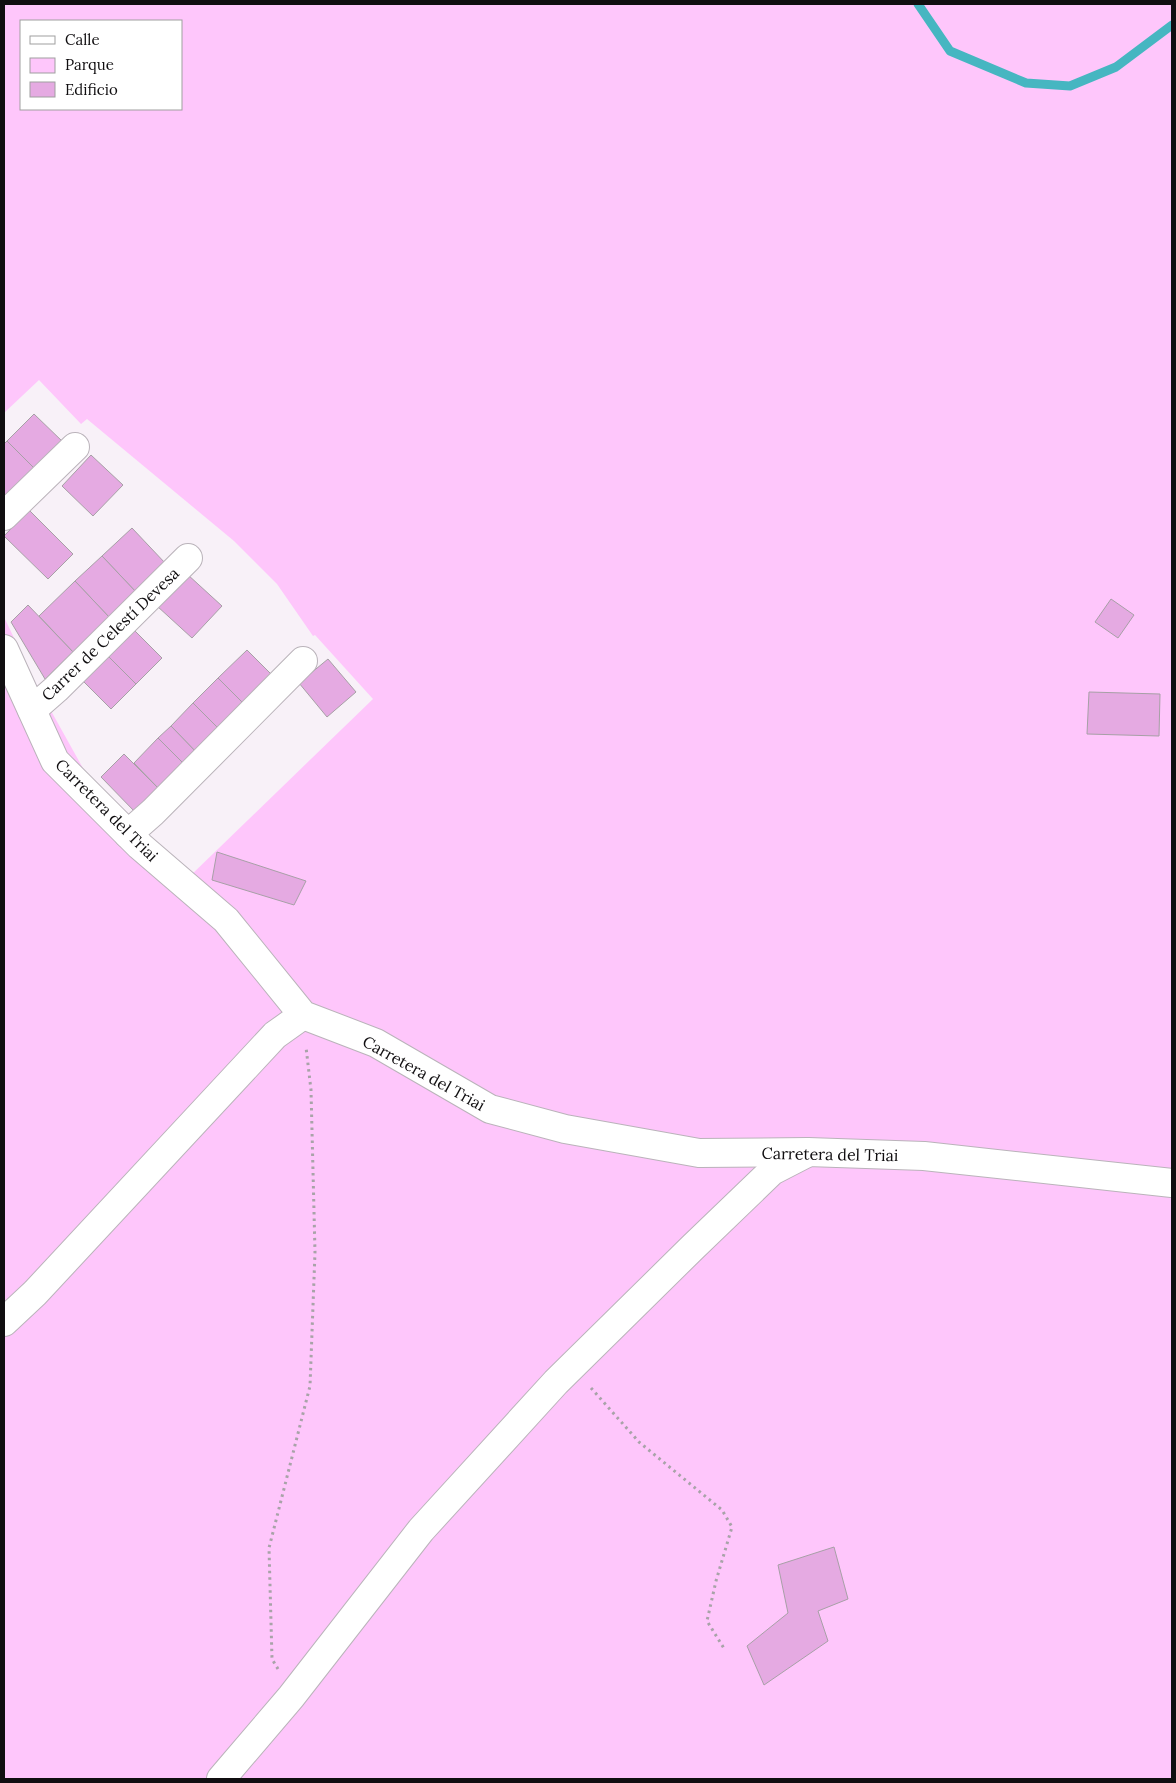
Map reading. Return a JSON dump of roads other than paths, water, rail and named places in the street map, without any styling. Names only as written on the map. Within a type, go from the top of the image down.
[{"type":"street","points":[[4,516],[75,447]]},
{"type":"street","name":"Carrer de Celestí Devesa","points":[[32,710],[56,689],[188,558]]},
{"type":"street","name":"Carretera del Triai","points":[[4,649],[55,761],[128,834],[226,920],[303,1016],[376,1044],[490,1109],[565,1128],[699,1153],[808,1152],[924,1156],[1172,1183]]},
{"type":"street","points":[[128,834],[153,812],[303,661]]},
{"type":"street","points":[[4,1322],[36,1293],[275,1035],[303,1016]]},
{"type":"street","points":[[221,1779],[292,1697],[421,1530],[556,1382],[772,1171],[808,1152]]},
{"type":"waterway","points":[[918,4],[950,51],[1026,83],[1070,86],[1116,67],[1172,25]]}]
